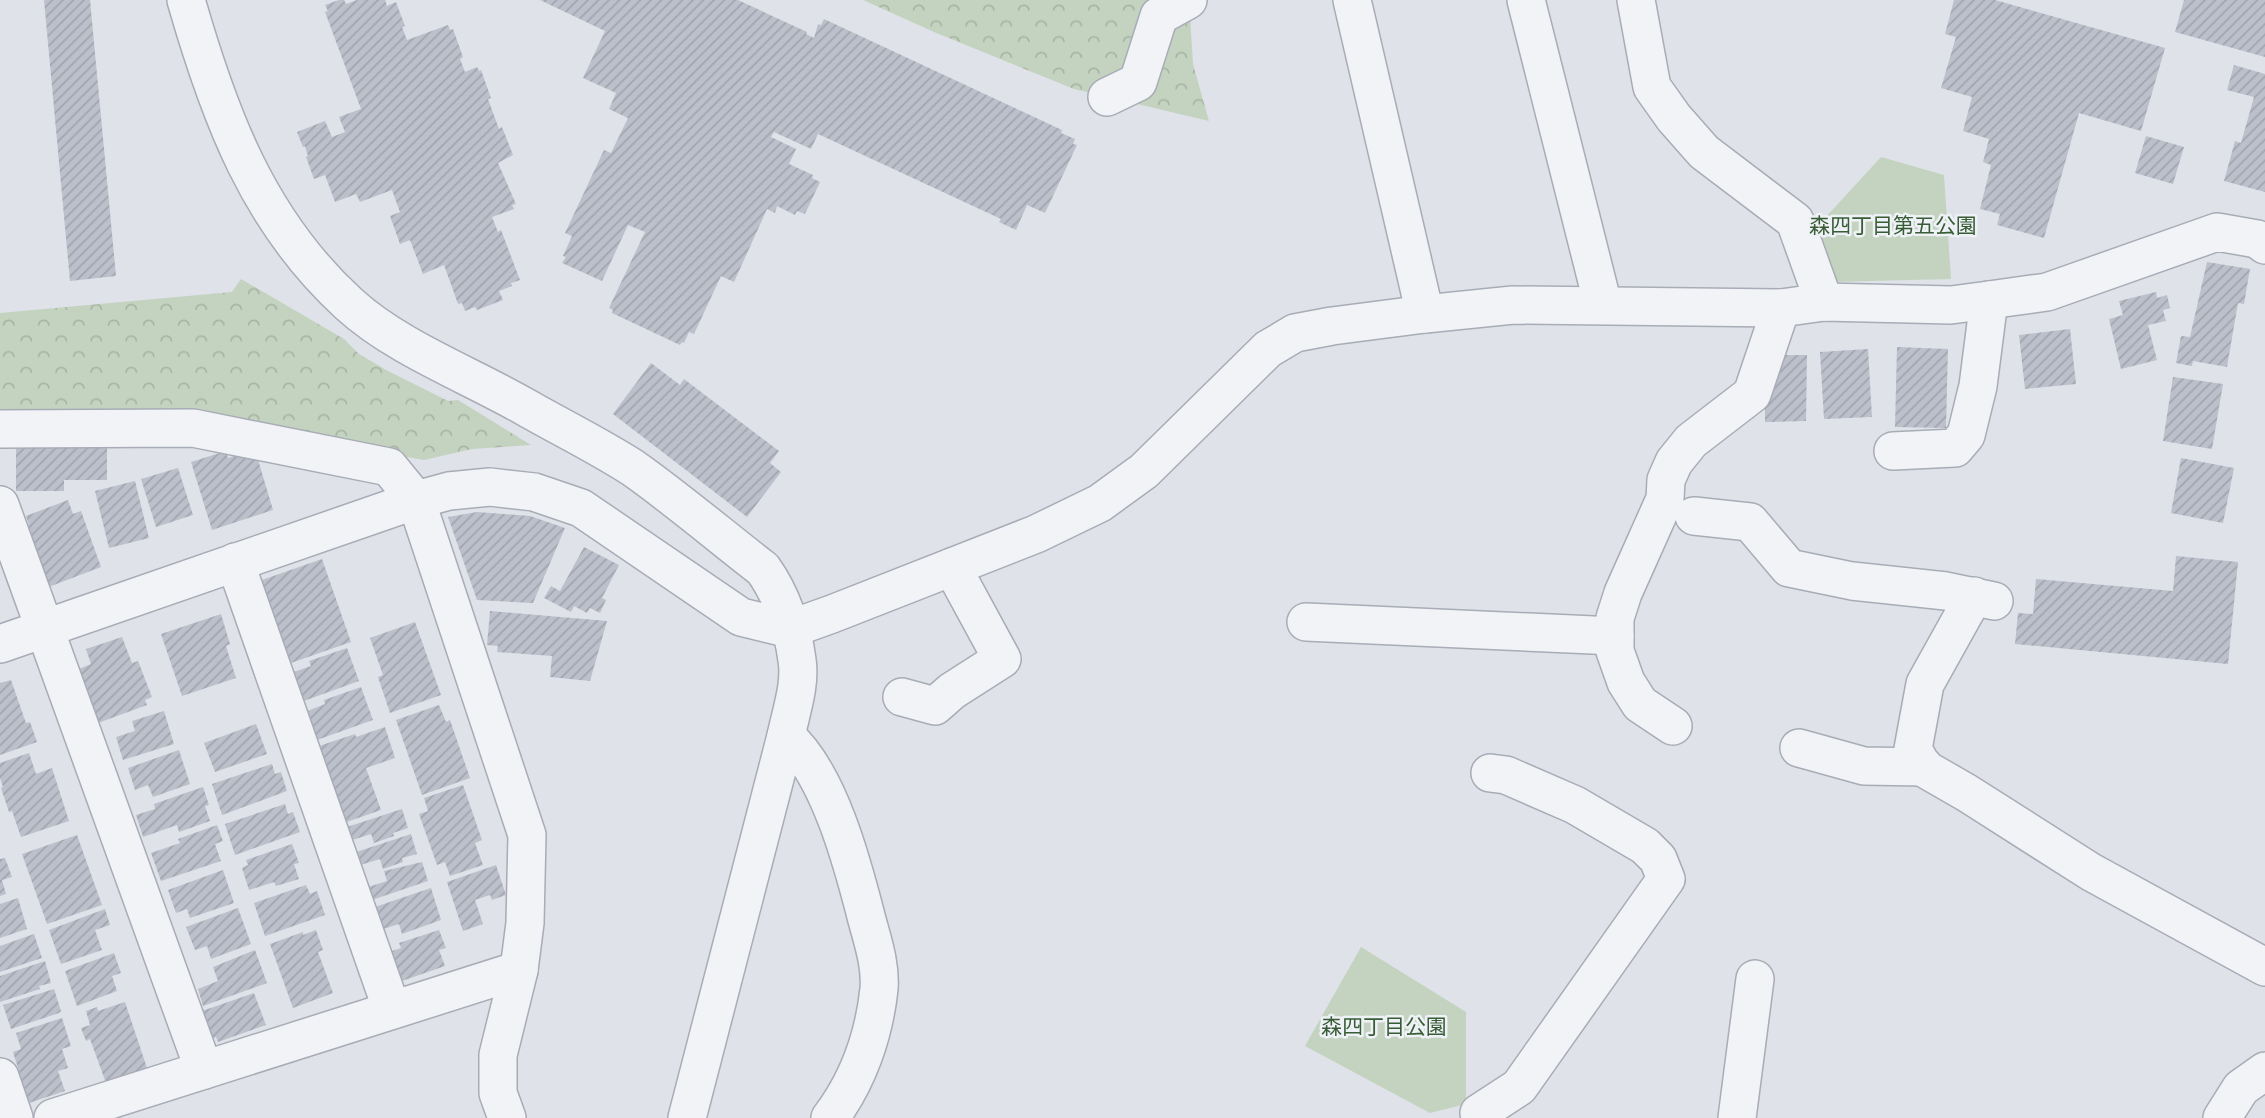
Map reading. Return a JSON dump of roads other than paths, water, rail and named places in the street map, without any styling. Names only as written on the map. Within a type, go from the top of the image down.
[{"type":"street","points":[[186,0],[216,97],[236,147],[273,211],[315,270],[350,305],[384,331],[483,383],[632,468],[763,569],[776,587],[798,661],[797,681],[786,736],[687,1118]]},
{"type":"street","points":[[1107,97],[1138,82],[1159,16],[1188,0]]},
{"type":"street","points":[[1352,0],[1425,314]]},
{"type":"street","points":[[1526,0],[1603,305]]},
{"type":"street","points":[[1636,0],[1652,87],[1674,118],[1704,152],[1795,221],[1824,302]]},
{"type":"street","points":[[0,644],[416,500],[449,491],[490,487],[534,492],[569,504],[591,515],[741,617],[790,629],[1066,521],[1100,503],[1144,471],[1268,349],[1295,333],[1425,314],[1513,305],[1781,308],[1824,302],[1951,305],[2047,292],[2217,232],[2258,239],[2265,245]]},
{"type":"street","points":[[1893,451],[1955,448],[1966,435],[1978,387],[1989,300]]},
{"type":"street","points":[[1673,726],[1640,704],[1626,682],[1615,651],[1615,618],[1623,593],[1665,499],[1666,480],[1674,462],[1691,441],[1752,394],[1781,308]]},
{"type":"street","points":[[0,429],[193,428],[389,467],[416,500],[527,835],[525,923],[519,970],[498,1055],[498,1093],[508,1118]]},
{"type":"street","points":[[0,505],[204,1070]]},
{"type":"street","points":[[1694,516],[1750,522],[1789,568],[1852,581],[1946,591],[1984,599],[1925,684],[1913,749],[1924,767],[2091,872],[2265,967]]},
{"type":"street","points":[[236,562],[392,1010]]},
{"type":"street","points":[[902,697],[935,706],[952,691],[1002,659],[952,567]]},
{"type":"street","points":[[1306,622],[1615,636]]},
{"type":"street","points":[[786,736],[796,744],[810,764],[830,806],[850,860],[876,956],[879,986],[860,1069],[845,1098],[830,1118]]},
{"type":"street","points":[[1799,748],[1864,766],[1924,767]]},
{"type":"street","points":[[1472,1116],[1519,1087],[1666,879],[1658,859],[1645,846],[1575,804],[1506,775],[1490,773]]},
{"type":"street","points":[[53,1118],[519,970]]},
{"type":"street","points":[[1737,1118],[1755,979]]},
{"type":"street","points":[[2222,1118],[2241,1088],[2265,1070]]},
{"type":"street","points":[[0,1077],[14,1118]]},
{"type":"park label","name":"森四丁目第五公園","points":[[1893,225]]},
{"type":"park label","name":"森四丁目公園","points":[[1384,1026]]}]
